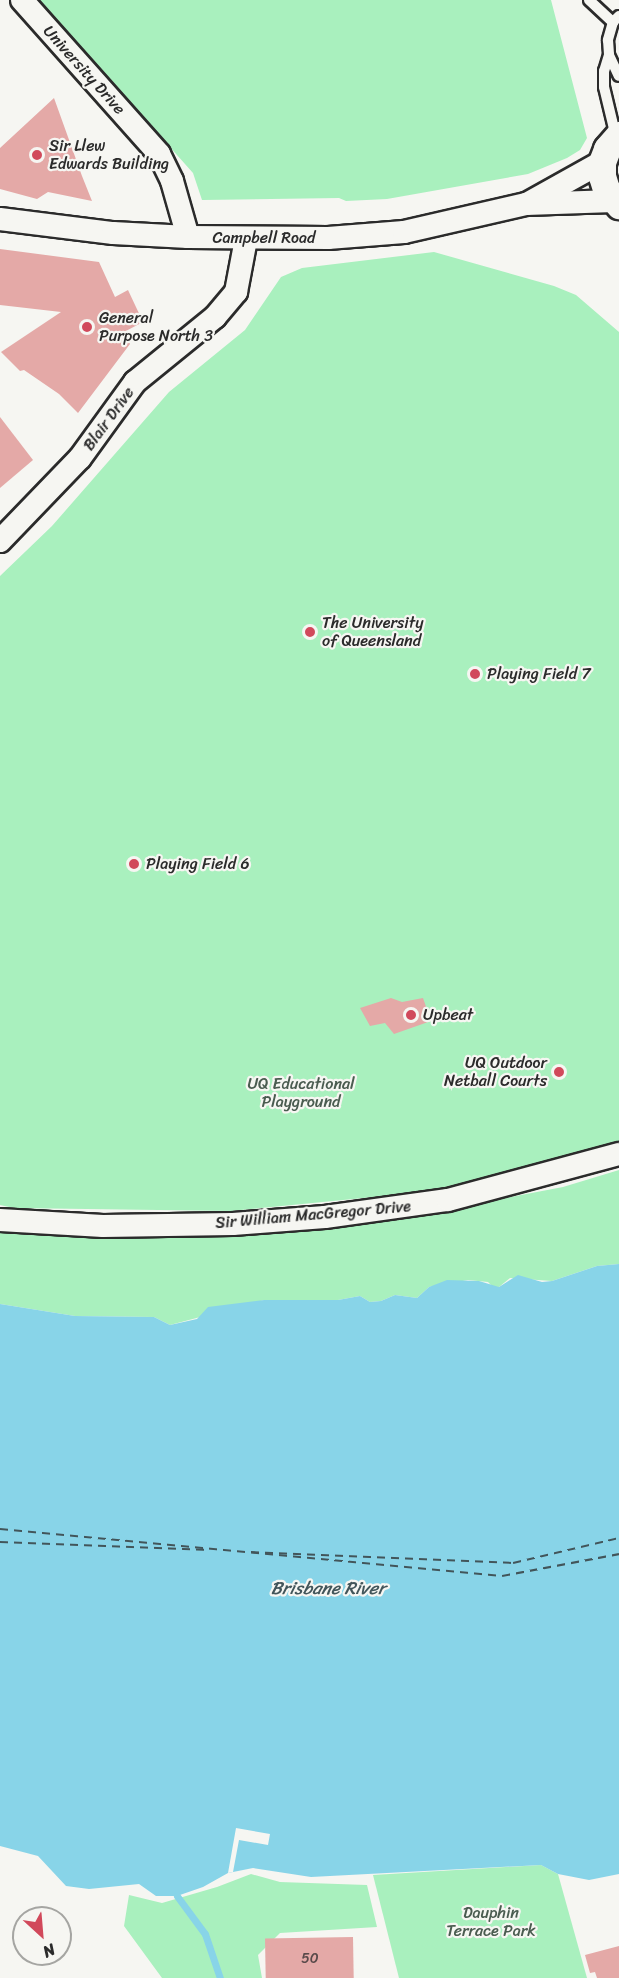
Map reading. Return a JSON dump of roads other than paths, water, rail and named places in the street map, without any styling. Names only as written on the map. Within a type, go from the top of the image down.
[{"type":"street","name":"University Drive","points":[[22,0],[159,154],[172,181],[188,237]]},
{"type":"street","points":[[616,203],[606,189],[602,176],[602,162],[607,149],[617,136]]},
{"type":"street","name":"Campbell Road","points":[[526,204],[602,162]]},
{"type":"street","name":"Campbell Road","points":[[0,219],[113,233],[246,239],[328,238],[404,232],[526,204],[616,203]]},
{"type":"street","name":"Blair Drive","points":[[0,541],[81,458],[135,382],[215,317],[236,292],[246,239]]},
{"type":"street","name":"Sir William MacGregor Drive","points":[[0,1220],[115,1226],[233,1224],[325,1217],[448,1200],[619,1154]]},
{"type":"lane","points":[[590,0],[616,19],[608,40],[609,55],[604,71],[604,87],[617,136]]},
{"type":"lane","points":[[609,55],[619,76]]},
{"type":"water","name":"Brisbane River","points":[[619,1264],[619,1874],[589,1880],[558,1874],[541,1865],[311,1877],[253,1868],[228,1873],[203,1887],[177,1896],[156,1896],[139,1884],[89,1889],[66,1886],[38,1856],[0,1846],[0,1304],[75,1316],[154,1317],[170,1325],[197,1319],[208,1307],[264,1300],[338,1300],[360,1296],[370,1302],[381,1301],[395,1295],[417,1298],[429,1287],[447,1280],[479,1281],[499,1287],[518,1275],[542,1282],[552,1281],[597,1266]]},
{"type":"waterway","points":[[177,1896],[205,1934],[220,1978]]},
{"type":"place","name":"Sir Llew Edwards Building","points":[[37,155]]},
{"type":"place","name":"General Purpose North 3","points":[[87,327]]},
{"type":"place","name":"The University of Queensland","points":[[310,632]]},
{"type":"place","name":"Playing Field 7","points":[[475,674]]},
{"type":"place","name":"Playing Field 6","points":[[134,864]]},
{"type":"place","name":"Upbeat","points":[[411,1015]]},
{"type":"place","name":"UQ Outdoor Netball Courts","points":[[559,1072]]},
{"type":"park label","name":"UQ Educational Playground","points":[[301,1093]]},
{"type":"park label","name":"Dauphin Terrace Park","points":[[491,1922]]}]
